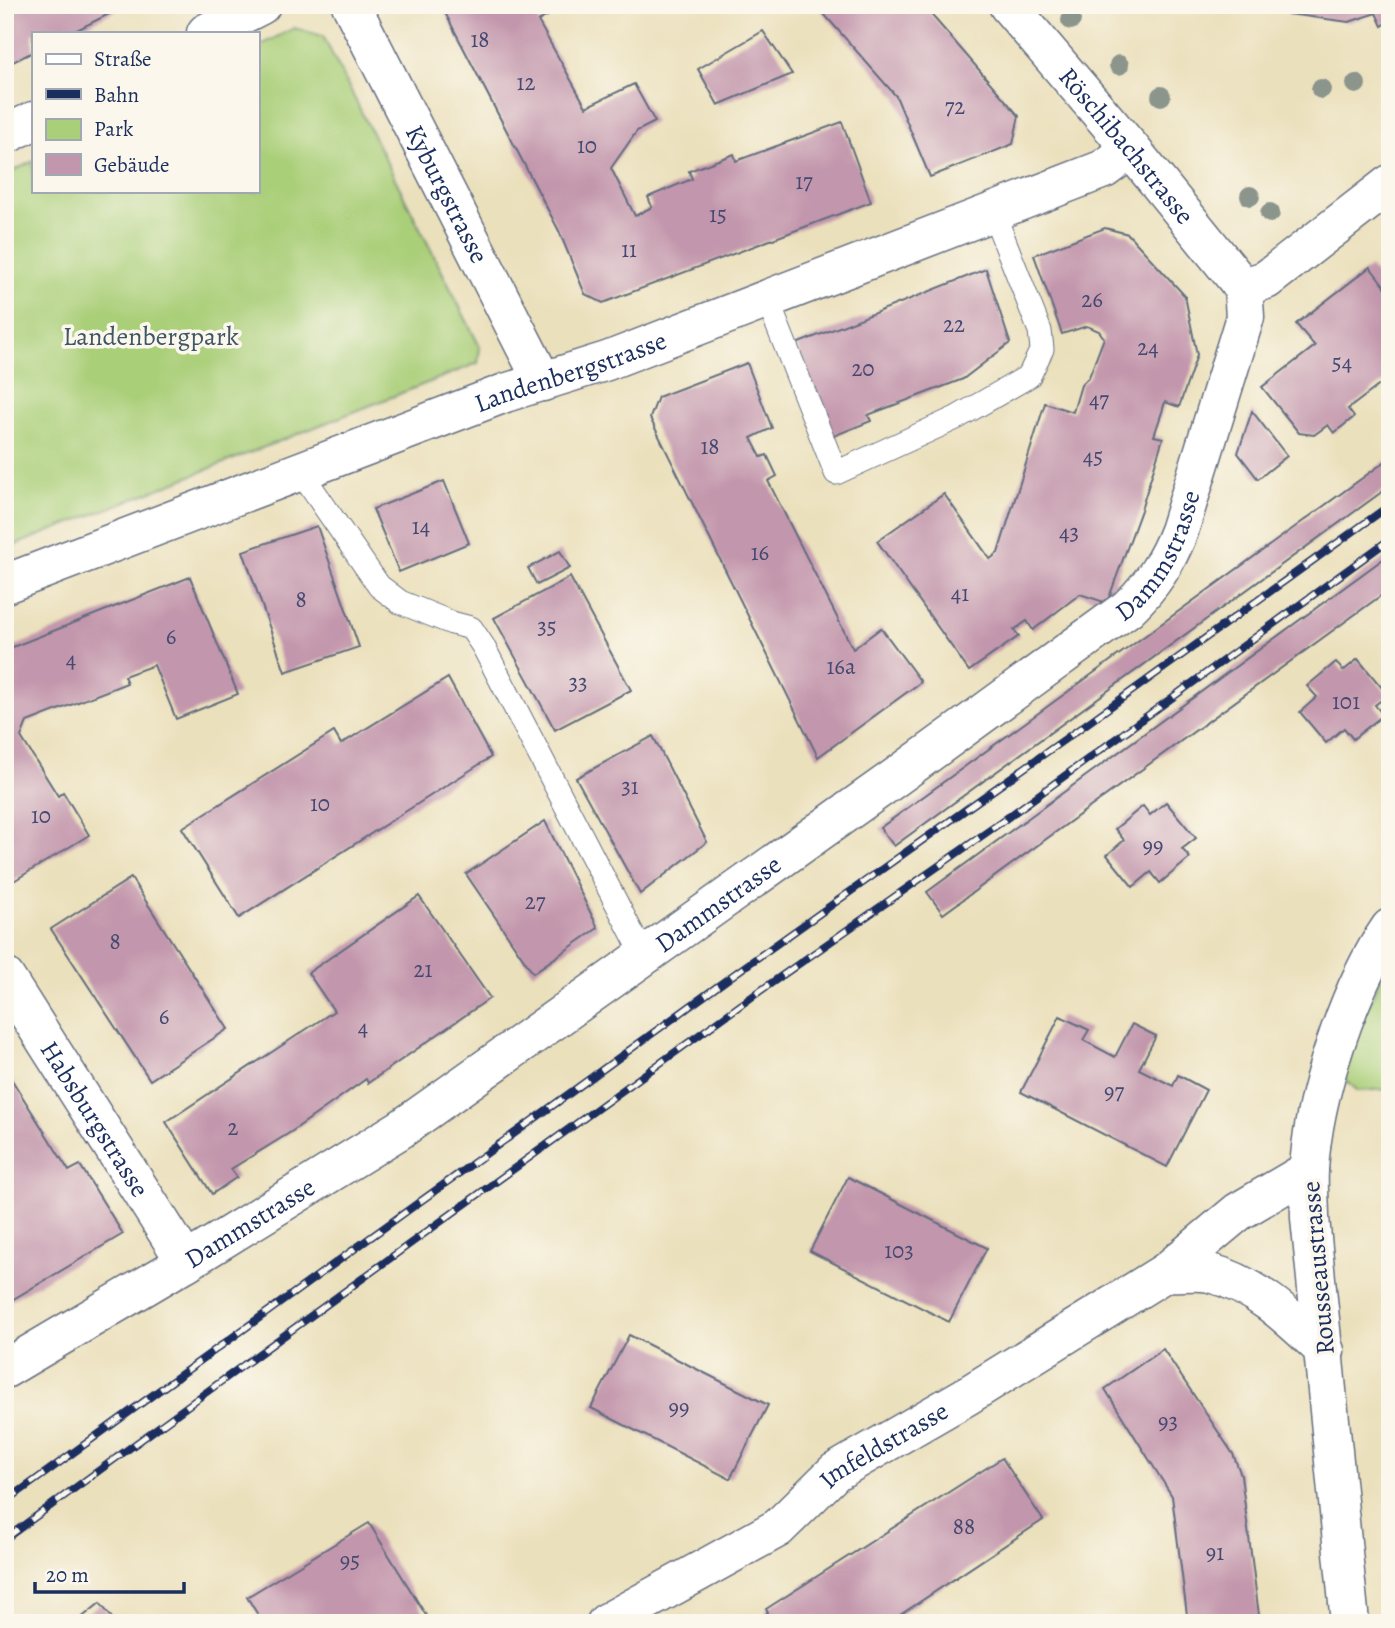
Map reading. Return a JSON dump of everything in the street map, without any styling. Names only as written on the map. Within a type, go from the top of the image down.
[{"type":"street","points":[[208,32],[261,5]]},
{"type":"street","name":"Kyburgstrasse","points":[[351,5],[543,383]]},
{"type":"street","name":"Röschibachstrasse","points":[[1008,5],[1131,149],[1243,287]]},
{"type":"street","points":[[5,135],[32,122]]},
{"type":"street","name":"Landenbergstrasse","points":[[5,584],[505,393],[607,361],[993,212],[1104,169],[1131,149]]},
{"type":"street","points":[[1243,287],[1266,280],[1390,184]]},
{"type":"street","name":"Dammstrasse","points":[[5,1369],[186,1262],[401,1129],[1128,608],[1147,589],[1171,551],[1182,522],[1245,317],[1243,287]]},
{"type":"street","name":"Rousseaustrasse","points":[[1350,1623],[1310,1219],[1309,1170],[1318,1104],[1344,1017],[1390,928]]},
{"type":"street","name":"Habsburgstrasse","points":[[5,977],[186,1262]]},
{"type":"street","name":"Imfeldstrasse","points":[[606,1623],[778,1528],[835,1472],[965,1397],[1166,1272],[1238,1212],[1309,1170]]},
{"type":"street","points":[[1166,1272],[1209,1273],[1246,1288],[1281,1309],[1325,1351]]},
{"type":"lane","points":[[767,299],[836,473],[956,418],[1029,376],[1042,349],[1040,331],[993,212]]},
{"type":"lane","points":[[300,471],[379,586],[400,602],[471,628],[483,646],[644,956]]},
{"type":"green space","name":"Landenbergpark","points":[[294,28],[323,36],[480,347],[478,363],[5,549],[5,175],[32,162],[32,192],[259,192],[259,46]]},
{"type":"green space","points":[[1390,956],[1390,1089],[1358,1091],[1339,1074]]},
{"type":"building","points":[[5,5],[127,5],[73,32],[32,32],[32,52],[5,66]]},
{"type":"building","points":[[441,5],[567,5],[538,21],[586,107],[634,84],[655,122],[637,131],[611,168],[635,216],[652,207],[648,197],[692,179],[689,171],[734,154],[736,161],[842,122],[871,202],[603,303],[585,294],[559,231]]},
{"type":"building","points":[[816,5],[923,5],[1019,116],[1013,144],[930,177],[896,96]]},
{"type":"building","points":[[1249,5],[1270,5],[1269,12],[1249,9]]},
{"type":"building","points":[[1289,5],[1390,5],[1390,21],[1382,26],[1376,13],[1349,22],[1288,14]]},
{"type":"building","points":[[763,31],[792,74],[718,105],[698,69]]},
{"type":"building","points":[[1105,228],[1128,234],[1185,296],[1197,355],[1179,407],[1165,402],[1154,436],[1163,438],[1141,510],[1107,603],[1080,594],[1033,630],[1027,621],[1014,630],[1019,636],[969,671],[877,541],[944,494],[990,559],[998,553],[1045,403],[1073,412],[1081,385],[1089,377],[1104,338],[1099,331],[1087,326],[1062,334],[1034,255]]},
{"type":"building","points":[[1370,267],[1390,293],[1390,377],[1348,409],[1354,417],[1334,433],[1328,425],[1314,435],[1299,433],[1262,387],[1315,346],[1296,324]]},
{"type":"building","points":[[986,269],[1010,343],[963,379],[868,415],[871,421],[831,437],[796,344]]},
{"type":"building","points":[[747,363],[772,428],[751,438],[761,457],[767,455],[777,476],[768,481],[853,649],[881,628],[921,682],[818,757],[650,418],[658,397]]},
{"type":"building","points":[[1252,411],[1287,456],[1258,479],[1238,453]]},
{"type":"building","points":[[1390,458],[1390,486],[894,846],[880,828]]},
{"type":"building","points":[[444,481],[469,543],[399,572],[373,509]]},
{"type":"building","points":[[317,526],[359,647],[285,672],[243,551]]},
{"type":"building","points":[[560,551],[570,568],[537,585],[528,568]]},
{"type":"building","points":[[1390,554],[1390,589],[943,914],[927,892]]},
{"type":"building","points":[[190,577],[238,694],[176,719],[154,665],[124,676],[127,683],[27,722],[21,737],[58,796],[63,792],[89,835],[12,882],[5,871],[5,650]]},
{"type":"building","points":[[570,577],[631,690],[555,730],[494,618]]},
{"type":"building","points":[[1358,659],[1388,695],[1375,705],[1383,715],[1353,739],[1344,728],[1326,743],[1300,712],[1317,697],[1307,686],[1336,662],[1343,671]]},
{"type":"building","points":[[448,678],[491,757],[239,918],[182,828],[334,732],[341,744]]},
{"type":"building","points":[[653,736],[707,842],[640,894],[576,778]]},
{"type":"building","points":[[1166,802],[1196,838],[1182,849],[1190,858],[1160,883],[1151,872],[1133,887],[1107,855],[1124,840],[1115,829],[1143,806],[1150,815]]},
{"type":"building","points":[[545,821],[598,928],[533,973],[466,874]]},
{"type":"building","points":[[131,878],[228,1029],[150,1080],[51,929]]},
{"type":"building","points":[[419,896],[490,998],[368,1083],[366,1079],[291,1132],[231,1169],[237,1177],[212,1194],[166,1122],[334,1011],[308,973]]},
{"type":"building","points":[[1060,1016],[1089,1030],[1083,1040],[1115,1057],[1132,1024],[1156,1036],[1139,1069],[1173,1086],[1178,1075],[1206,1090],[1167,1167],[1021,1092]]},
{"type":"building","points":[[5,1069],[69,1171],[80,1165],[123,1234],[5,1304]]},
{"type":"building","points":[[848,1177],[987,1248],[949,1322],[810,1251]]},
{"type":"building","points":[[629,1335],[768,1405],[730,1479],[591,1408]]},
{"type":"building","points":[[1163,1349],[1233,1454],[1241,1475],[1260,1623],[1188,1623],[1172,1496],[1105,1389]]},
{"type":"building","points":[[1002,1458],[1043,1520],[888,1623],[748,1623],[768,1613],[766,1609]]},
{"type":"building","points":[[369,1523],[427,1617],[418,1623],[263,1623],[247,1597]]},
{"type":"building","points":[[100,1603],[116,1623],[75,1623]]},
{"type":"railway","points":[[5,1502],[740,970],[1390,505]]},
{"type":"railway","points":[[5,1539],[760,991],[1000,823],[1390,539]]}]
